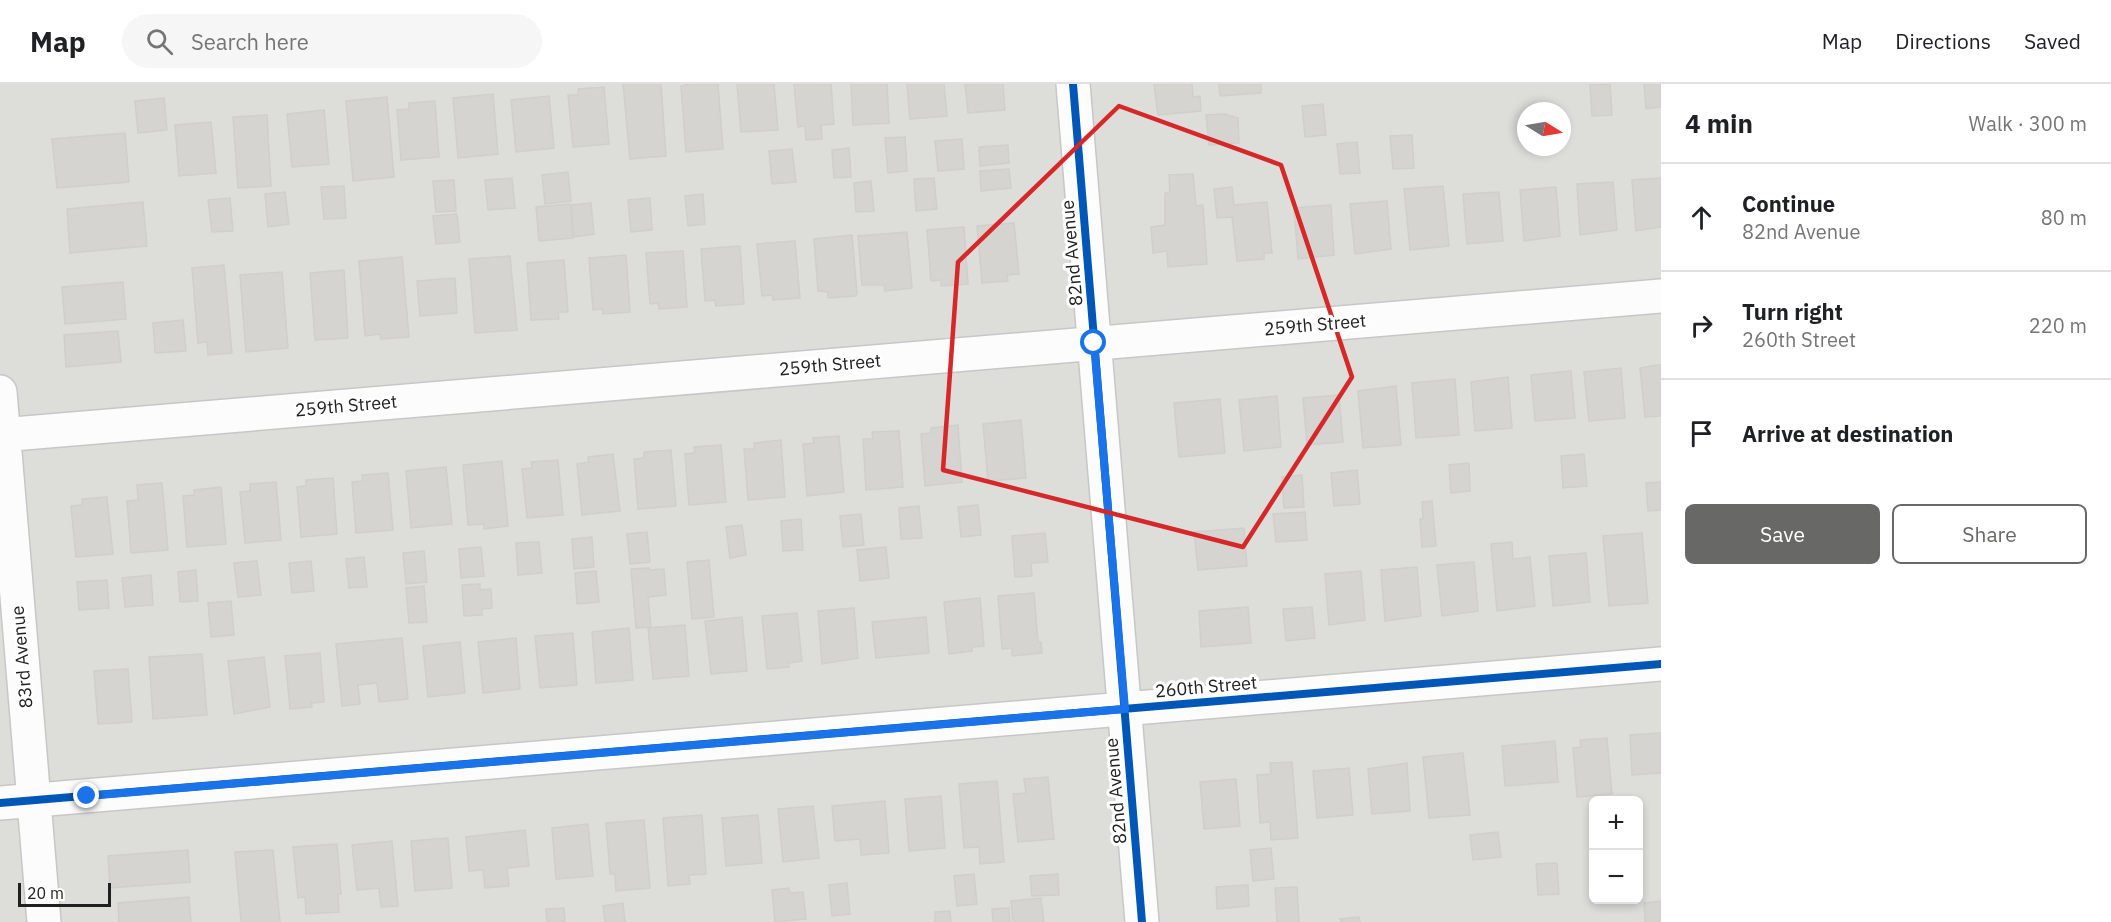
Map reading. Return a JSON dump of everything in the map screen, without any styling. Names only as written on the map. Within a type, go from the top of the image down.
[{"type":"street","name":"82nd Avenue","points":[[1073,84],[1142,922]]},
{"type":"street","name":"259th Street","points":[[2,434],[1661,296]]},
{"type":"street","name":"83rd Avenue","points":[[0,392],[44,922]]},
{"type":"street","name":"260th Street","points":[[0,803],[1661,664]]},
{"type":"highlighted area","points":[[1119,106],[1281,165],[1352,377],[1243,547],[943,470],[958,262]]},
{"type":"shaded area","points":[[0,84],[1661,84],[1661,922],[0,922]]},
{"type":"building","points":[[623,84],[661,84],[666,156],[630,159]]},
{"type":"building","points":[[718,84],[723,149],[686,152],[681,86]]},
{"type":"building","points":[[737,84],[774,84],[778,130],[741,132]]},
{"type":"building","points":[[794,84],[831,84],[834,124],[821,125],[822,139],[806,140],[805,126],[798,127]]},
{"type":"building","points":[[851,84],[887,84],[889,123],[853,125]]},
{"type":"building","points":[[907,84],[944,84],[947,116],[910,119]]},
{"type":"building","points":[[965,84],[1003,84],[1005,110],[968,113]]},
{"type":"building","points":[[1154,84],[1192,84],[1193,97],[1200,96],[1201,111],[1158,115]]},
{"type":"building","points":[[1219,84],[1261,84],[1261,93],[1220,96]]},
{"type":"building","points":[[1610,84],[1612,115],[1592,116],[1590,85]]},
{"type":"building","points":[[1644,84],[1661,84],[1661,107],[1646,109]]},
{"type":"building","points":[[604,87],[609,144],[573,147],[568,95],[578,95],[578,89]]},
{"type":"building","points":[[493,94],[498,154],[458,158],[453,98]]},
{"type":"building","points":[[549,96],[554,148],[516,152],[511,100]]},
{"type":"building","points":[[387,97],[394,177],[353,181],[346,101]]},
{"type":"building","points":[[164,98],[167,130],[138,133],[135,101]]},
{"type":"building","points":[[435,101],[439,157],[401,160],[397,110],[409,109],[409,103]]},
{"type":"building","points":[[1323,104],[1326,135],[1305,137],[1302,106]]},
{"type":"building","points":[[324,110],[329,164],[292,167],[287,114]]},
{"type":"building","points":[[1224,114],[1238,118],[1239,143],[1209,145],[1206,115]]},
{"type":"building","points":[[267,115],[271,186],[238,188],[233,117]]},
{"type":"building","points":[[211,122],[216,173],[179,176],[175,125]]},
{"type":"building","points":[[125,133],[129,182],[57,188],[52,139]]},
{"type":"building","points":[[1412,135],[1414,168],[1393,169],[1390,136]]},
{"type":"building","points":[[905,137],[907,171],[888,173],[885,138]]},
{"type":"building","points":[[962,139],[964,169],[938,171],[935,141]]},
{"type":"building","points":[[1357,142],[1360,173],[1340,174],[1337,144]]},
{"type":"building","points":[[1008,145],[1009,163],[980,166],[979,147]]},
{"type":"building","points":[[849,148],[851,177],[834,178],[832,150]]},
{"type":"building","points":[[792,149],[796,182],[772,184],[769,151]]},
{"type":"building","points":[[1009,169],[1011,188],[981,191],[980,171]]},
{"type":"building","points":[[568,172],[571,201],[545,204],[542,175]]},
{"type":"building","points":[[1193,174],[1196,206],[1203,205],[1207,264],[1168,267],[1167,251],[1153,253],[1151,227],[1165,225],[1165,193],[1170,192],[1169,175]]},
{"type":"building","points":[[512,178],[515,208],[488,210],[485,180]]},
{"type":"building","points":[[934,178],[937,209],[916,211],[914,179]]},
{"type":"building","points":[[1661,178],[1661,227],[1636,231],[1632,180]]},
{"type":"building","points":[[454,180],[456,211],[436,212],[433,181]]},
{"type":"building","points":[[871,181],[874,211],[856,212],[854,183]]},
{"type":"building","points":[[1613,182],[1617,230],[1580,235],[1577,184]]},
{"type":"building","points":[[344,186],[346,218],[324,219],[321,187]]},
{"type":"building","points":[[1443,186],[1449,246],[1410,250],[1404,189]]},
{"type":"building","points":[[1232,187],[1234,205],[1267,202],[1272,253],[1264,253],[1264,259],[1237,261],[1232,217],[1217,218],[1214,189]]},
{"type":"building","points":[[1556,187],[1560,236],[1524,241],[1520,190]]},
{"type":"building","points":[[285,192],[289,224],[268,227],[265,194]]},
{"type":"building","points":[[1499,192],[1503,241],[1467,244],[1463,194]]},
{"type":"building","points":[[703,194],[705,224],[688,226],[685,196]]},
{"type":"building","points":[[230,198],[233,231],[212,232],[208,200]]},
{"type":"building","points":[[650,198],[652,230],[631,232],[628,200]]},
{"type":"building","points":[[1387,201],[1391,249],[1355,254],[1350,204]]},
{"type":"building","points":[[143,202],[147,246],[70,253],[67,209]]},
{"type":"building","points":[[591,203],[594,234],[574,237],[571,205]]},
{"type":"building","points":[[570,204],[573,238],[539,241],[536,207]]},
{"type":"building","points":[[1331,205],[1334,255],[1298,259],[1294,208]]},
{"type":"building","points":[[457,214],[460,242],[436,244],[433,216]]},
{"type":"building","points":[[1014,223],[1019,274],[1007,275],[1008,281],[982,283],[977,226]]},
{"type":"building","points":[[964,227],[968,284],[941,286],[941,280],[931,281],[927,230]]},
{"type":"building","points":[[907,232],[912,288],[885,291],[884,285],[862,285],[858,236]]},
{"type":"building","points":[[852,235],[856,296],[828,298],[828,292],[818,291],[814,239]]},
{"type":"building","points":[[795,241],[800,298],[773,300],[772,295],[762,296],[757,244]]},
{"type":"building","points":[[740,246],[744,304],[716,306],[715,300],[705,301],[701,249]]},
{"type":"building","points":[[683,251],[687,307],[659,309],[658,303],[650,304],[646,253]]},
{"type":"building","points":[[626,255],[630,312],[603,314],[603,309],[593,310],[589,258]]},
{"type":"building","points":[[510,256],[517,330],[475,333],[469,259]]},
{"type":"building","points":[[402,257],[409,337],[381,339],[380,334],[365,336],[359,261]]},
{"type":"building","points":[[564,260],[568,312],[558,312],[559,319],[531,320],[527,263]]},
{"type":"building","points":[[224,265],[232,353],[208,355],[207,342],[198,343],[192,268]]},
{"type":"building","points":[[344,270],[348,338],[315,340],[310,273]]},
{"type":"building","points":[[282,272],[288,348],[246,352],[240,275]]},
{"type":"building","points":[[455,278],[457,313],[420,316],[417,281]]},
{"type":"building","points":[[123,282],[126,319],[65,324],[62,287]]},
{"type":"building","points":[[183,320],[186,351],[155,353],[153,323]]},
{"type":"building","points":[[118,331],[121,362],[66,367],[64,335]]},
{"type":"building","points":[[1661,365],[1661,416],[1645,417],[1640,368]]},
{"type":"building","points":[[1621,368],[1625,418],[1589,421],[1584,372]]},
{"type":"building","points":[[1571,371],[1575,418],[1535,421],[1531,375]]},
{"type":"building","points":[[1508,377],[1512,428],[1475,431],[1471,382]]},
{"type":"building","points":[[1455,379],[1459,435],[1416,438],[1412,383]]},
{"type":"building","points":[[1396,386],[1401,445],[1363,448],[1358,391]]},
{"type":"building","points":[[1339,395],[1343,442],[1307,445],[1303,398]]},
{"type":"building","points":[[1277,396],[1281,447],[1244,451],[1239,400]]},
{"type":"building","points":[[1220,399],[1225,453],[1179,457],[1174,403]]},
{"type":"building","points":[[1021,420],[1026,478],[988,481],[983,424]]},
{"type":"building","points":[[958,425],[962,482],[925,486],[921,434],[931,433],[931,428]]},
{"type":"building","points":[[899,431],[903,487],[866,490],[863,439],[873,439],[872,432]]},
{"type":"building","points":[[839,436],[844,492],[807,496],[803,444],[814,443],[813,438]]},
{"type":"building","points":[[781,440],[785,497],[748,500],[744,449],[754,449],[754,443]]},
{"type":"building","points":[[721,445],[726,502],[689,505],[685,454],[695,453],[694,447]]},
{"type":"building","points":[[671,450],[676,506],[638,509],[634,459],[644,458],[644,452]]},
{"type":"building","points":[[613,454],[620,511],[582,515],[577,464],[589,462],[588,457]]},
{"type":"building","points":[[1584,454],[1587,486],[1563,488],[1561,456]]},
{"type":"building","points":[[558,460],[563,515],[527,518],[522,469],[532,468],[531,462]]},
{"type":"building","points":[[502,461],[508,526],[484,529],[484,524],[468,525],[463,465]]},
{"type":"building","points":[[1469,463],[1470,491],[1451,493],[1449,465]]},
{"type":"building","points":[[446,467],[452,524],[411,528],[406,471]]},
{"type":"building","points":[[1357,470],[1360,504],[1334,506],[1331,473]]},
{"type":"building","points":[[388,473],[393,530],[356,533],[352,482],[363,481],[362,475]]},
{"type":"building","points":[[1302,475],[1304,507],[1284,508],[1282,477]]},
{"type":"building","points":[[333,478],[337,534],[301,537],[297,487],[306,486],[306,480]]},
{"type":"building","points":[[276,482],[281,540],[245,543],[240,492],[250,491],[250,484]]},
{"type":"building","points":[[1661,482],[1661,510],[1648,511],[1646,483]]},
{"type":"building","points":[[162,483],[168,550],[131,553],[127,501],[138,500],[137,485]]},
{"type":"building","points":[[221,487],[226,544],[187,547],[183,496],[194,495],[194,490]]},
{"type":"building","points":[[107,497],[113,554],[76,557],[71,506],[82,505],[82,499]]},
{"type":"building","points":[[1432,501],[1436,546],[1422,547],[1420,519],[1423,519],[1422,502]]},
{"type":"building","points":[[978,505],[981,535],[961,537],[958,507]]},
{"type":"building","points":[[919,506],[922,538],[901,539],[899,508]]},
{"type":"building","points":[[1305,512],[1307,540],[1276,542],[1273,514]]},
{"type":"building","points":[[861,514],[864,545],[843,547],[840,516]]},
{"type":"building","points":[[801,519],[803,550],[783,551],[781,521]]},
{"type":"building","points":[[742,525],[746,555],[730,558],[726,527]]},
{"type":"building","points":[[1244,528],[1247,566],[1198,570],[1194,532]]},
{"type":"building","points":[[647,532],[650,562],[630,564],[627,534]]},
{"type":"building","points":[[1045,533],[1048,562],[1031,563],[1032,576],[1015,577],[1012,536]]},
{"type":"building","points":[[1642,533],[1648,603],[1609,606],[1603,536]]},
{"type":"building","points":[[592,537],[594,567],[574,569],[572,539]]},
{"type":"building","points":[[539,542],[542,573],[518,575],[516,543]]},
{"type":"building","points":[[1512,542],[1513,559],[1530,557],[1535,606],[1497,611],[1491,544]]},
{"type":"building","points":[[481,547],[484,576],[461,578],[459,549]]},
{"type":"building","points":[[886,547],[889,578],[860,581],[857,550]]},
{"type":"building","points":[[424,551],[427,582],[406,584],[403,553]]},
{"type":"building","points":[[1586,553],[1590,602],[1553,606],[1549,556]]},
{"type":"building","points":[[364,557],[367,587],[349,588],[346,559]]},
{"type":"building","points":[[709,560],[714,617],[692,619],[687,562]]},
{"type":"building","points":[[257,561],[261,595],[238,597],[234,563]]},
{"type":"building","points":[[311,561],[314,591],[292,593],[289,563]]},
{"type":"building","points":[[1474,562],[1478,611],[1442,616],[1437,565]]},
{"type":"building","points":[[1417,567],[1421,616],[1385,621],[1381,570]]},
{"type":"building","points":[[649,568],[650,570],[664,569],[666,595],[648,597],[651,627],[636,628],[631,569]]},
{"type":"building","points":[[196,570],[198,601],[180,602],[178,572]]},
{"type":"building","points":[[596,571],[599,602],[577,604],[575,573]]},
{"type":"building","points":[[1361,571],[1365,620],[1329,625],[1325,574]]},
{"type":"building","points":[[151,575],[153,605],[125,607],[122,578]]},
{"type":"building","points":[[107,580],[109,608],[79,610],[77,582]]},
{"type":"building","points":[[480,584],[480,590],[491,589],[492,608],[482,609],[482,615],[464,616],[462,585]]},
{"type":"building","points":[[424,586],[427,622],[409,623],[406,588]]},
{"type":"building","points":[[1034,593],[1038,642],[1041,642],[1042,653],[1012,656],[1012,648],[1002,649],[998,596]]},
{"type":"building","points":[[980,598],[984,646],[972,647],[972,651],[949,654],[944,602]]},
{"type":"building","points":[[231,601],[234,635],[211,637],[208,603]]},
{"type":"building","points":[[1248,607],[1251,643],[1201,647],[1199,611]]},
{"type":"building","points":[[1312,607],[1315,638],[1286,641],[1283,609]]},
{"type":"building","points":[[854,608],[858,658],[822,664],[818,611]]},
{"type":"building","points":[[797,613],[802,661],[788,663],[789,667],[767,669],[762,616]]},
{"type":"building","points":[[742,617],[747,671],[711,674],[705,621]]},
{"type":"building","points":[[926,617],[929,653],[876,658],[872,622]]},
{"type":"building","points":[[685,625],[689,676],[653,679],[648,628]]},
{"type":"building","points":[[629,628],[633,680],[596,683],[592,632]]},
{"type":"building","points":[[573,633],[577,685],[540,688],[535,636]]},
{"type":"building","points":[[402,638],[408,699],[379,702],[377,683],[358,685],[360,704],[342,706],[336,644]]},
{"type":"building","points":[[516,638],[520,689],[483,693],[478,642]]},
{"type":"building","points":[[460,642],[465,693],[428,697],[423,646]]},
{"type":"building","points":[[320,653],[324,702],[311,703],[312,707],[290,709],[285,656]]},
{"type":"building","points":[[202,654],[207,715],[153,719],[149,657]]},
{"type":"building","points":[[264,657],[270,707],[234,714],[228,661]]},
{"type":"building","points":[[128,669],[132,722],[98,724],[94,671]]},
{"type":"building","points":[[1661,733],[1661,773],[1632,775],[1630,735]]},
{"type":"building","points":[[1607,738],[1612,794],[1577,797],[1573,748],[1581,747],[1580,740]]},
{"type":"building","points":[[1555,741],[1558,782],[1505,786],[1502,746]]},
{"type":"building","points":[[1463,753],[1470,815],[1429,818],[1423,757]]},
{"type":"building","points":[[1292,762],[1298,838],[1271,840],[1270,822],[1260,823],[1257,775],[1271,774],[1270,763]]},
{"type":"building","points":[[1407,763],[1410,811],[1372,814],[1368,769]]},
{"type":"building","points":[[1349,768],[1353,815],[1317,818],[1313,771]]},
{"type":"building","points":[[1048,777],[1054,839],[1018,842],[1013,794],[1026,793],[1024,779]]},
{"type":"building","points":[[1236,779],[1240,826],[1204,829],[1200,782]]},
{"type":"building","points":[[997,781],[1004,862],[980,864],[979,847],[964,848],[959,784]]},
{"type":"building","points":[[941,796],[945,848],[909,851],[905,799]]},
{"type":"building","points":[[885,801],[889,853],[861,855],[860,839],[835,841],[832,806]]},
{"type":"building","points":[[813,806],[819,858],[783,862],[778,809]]},
{"type":"building","points":[[702,815],[706,874],[689,875],[690,884],[668,886],[663,818]]},
{"type":"building","points":[[758,815],[762,863],[726,866],[722,818]]},
{"type":"building","points":[[644,820],[650,888],[616,891],[615,874],[610,874],[606,823]]},
{"type":"building","points":[[588,824],[593,876],[556,879],[552,828]]},
{"type":"building","points":[[525,830],[529,866],[507,868],[509,886],[485,888],[483,870],[469,871],[466,837]]},
{"type":"building","points":[[1498,832],[1501,857],[1473,860],[1470,835]]},
{"type":"building","points":[[448,838],[452,888],[415,891],[411,841]]},
{"type":"building","points":[[392,841],[398,906],[381,907],[379,888],[357,890],[352,845]]},
{"type":"building","points":[[337,844],[341,894],[338,894],[339,912],[306,914],[305,897],[298,898],[293,847]]},
{"type":"building","points":[[1271,848],[1274,879],[1253,881],[1250,850]]},
{"type":"building","points":[[188,850],[190,882],[110,888],[108,856]]},
{"type":"building","points":[[273,850],[280,922],[241,922],[235,852]]},
{"type":"building","points":[[1557,863],[1559,894],[1538,895],[1536,864]]},
{"type":"building","points":[[974,874],[977,904],[957,906],[954,876]]},
{"type":"building","points":[[1058,874],[1059,895],[1032,896],[1030,876]]},
{"type":"building","points":[[847,883],[850,914],[832,916],[829,885]]},
{"type":"building","points":[[1248,885],[1249,906],[1217,909],[1216,887]]},
{"type":"building","points":[[1297,887],[1299,922],[1277,922],[1275,888]]},
{"type":"building","points":[[789,888],[790,893],[803,892],[806,919],[775,922],[772,890]]},
{"type":"building","points":[[189,897],[191,922],[119,922],[118,903]]},
{"type":"building","points":[[1041,898],[1044,922],[1013,922],[1011,901]]},
{"type":"building","points":[[1661,901],[1661,922],[1645,922],[1644,903]]},
{"type":"building","points":[[623,903],[625,922],[605,922],[603,906]]},
{"type":"building","points":[[564,908],[565,922],[547,922],[546,909]]},
{"type":"building","points":[[1009,908],[1010,922],[993,922],[992,909]]},
{"type":"building","points":[[950,911],[951,922],[935,922],[935,912]]},
{"type":"building","points":[[1359,917],[1360,922],[1341,922],[1340,919]]},
{"type":"cycle path","points":[[1073,84],[1142,922]]},
{"type":"cycle path","points":[[0,803],[1661,664]]},
{"type":"route","points":[[87,796],[1125,709],[1094,343]]}]
